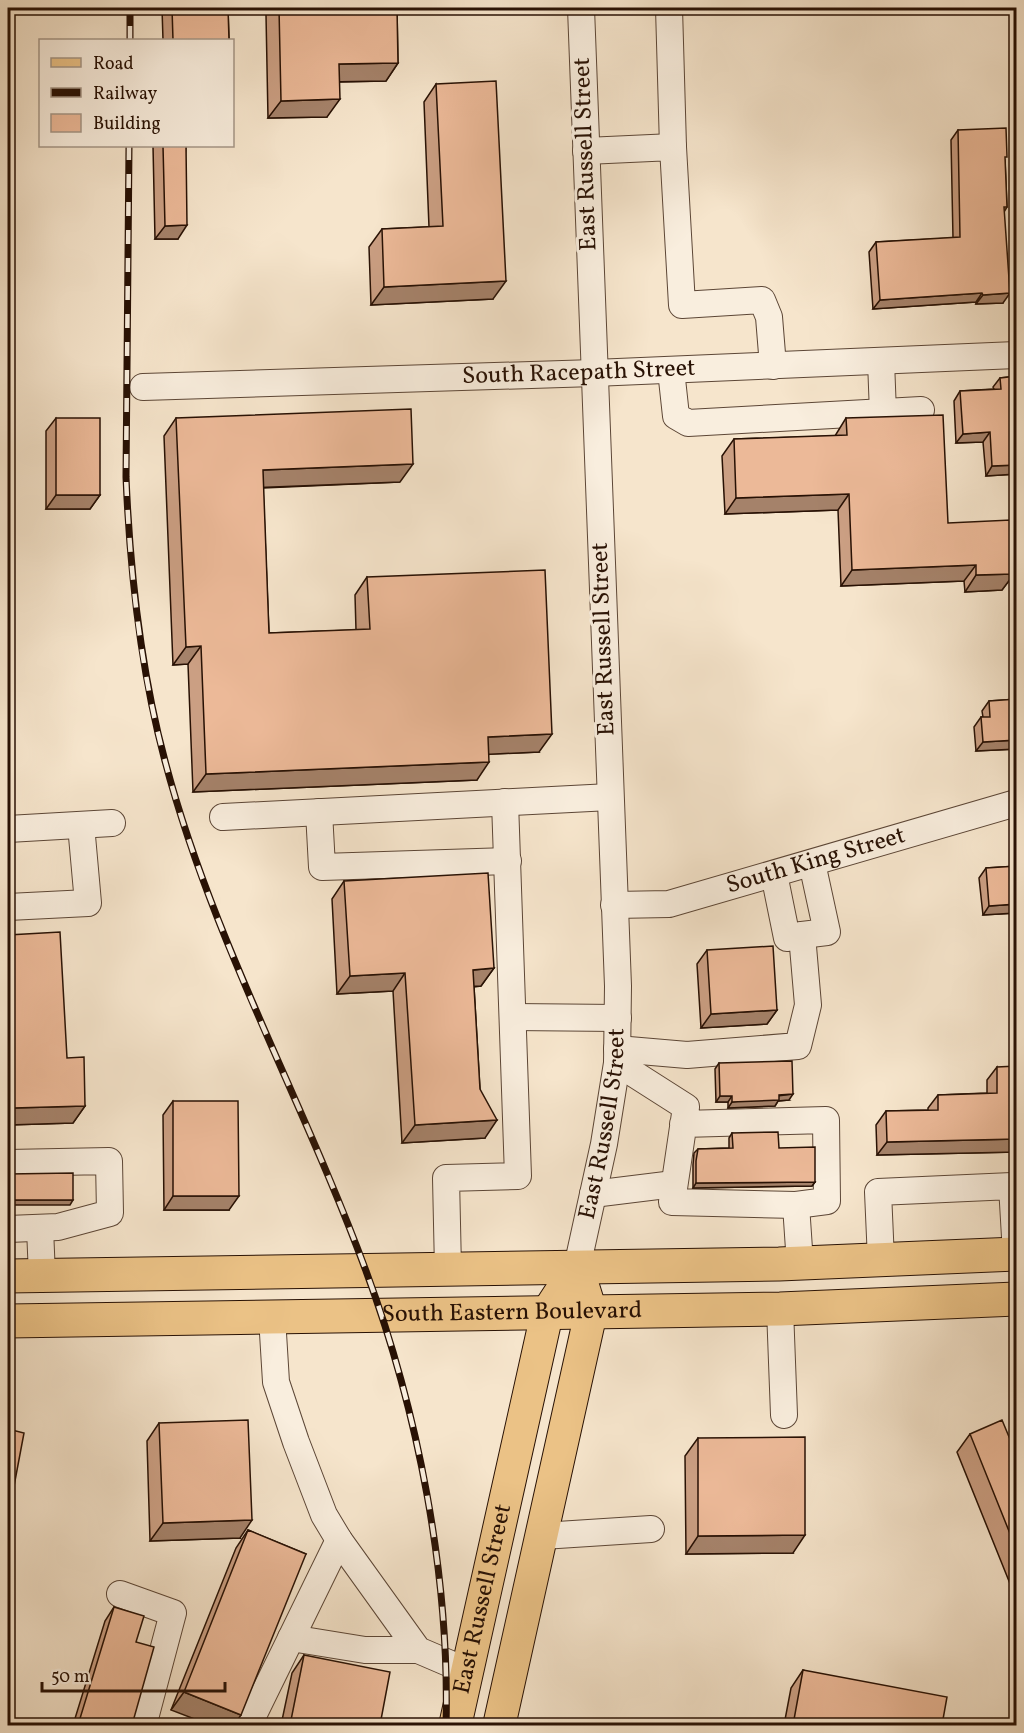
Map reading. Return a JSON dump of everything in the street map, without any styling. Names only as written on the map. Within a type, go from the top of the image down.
[{"type":"highway","name":"South Eastern Boulevard","points":[[8,1276],[800,1264],[1017,1254]]},
{"type":"highway","name":"South Eastern Boulevard","points":[[8,1321],[780,1309],[1017,1299]]},
{"type":"main road","name":"East Russell Street","points":[[499,1725],[591,1312],[577,1267]]},
{"type":"main road","name":"East Russell Street","points":[[454,1725],[547,1312],[577,1267]]},
{"type":"street","name":"East Russell Street","points":[[577,1267],[604,1144],[617,1056],[618,1017],[581,8]]},
{"type":"street","points":[[669,8],[673,147],[682,305],[762,300],[769,318],[773,366]]},
{"type":"street","points":[[586,151],[673,147]]},
{"type":"street","name":"South Racepath Street","points":[[143,387],[594,374],[1017,356]]},
{"type":"street","points":[[881,361],[883,413]]},
{"type":"street","points":[[671,370],[676,416],[688,423],[921,410]]},
{"type":"street","points":[[223,817],[610,796]]},
{"type":"street","points":[[448,1269],[446,1178],[518,1176],[506,802]]},
{"type":"street","name":"South King Street","points":[[614,905],[669,904],[1017,803]]},
{"type":"street","points":[[319,812],[322,867],[508,861]]},
{"type":"street","points":[[8,829],[112,823]]},
{"type":"street","points":[[8,907],[88,903],[81,825]]},
{"type":"street","points":[[774,874],[787,939],[827,932],[812,863]]},
{"type":"street","points":[[617,1056],[687,1055],[798,1046],[808,1005],[802,936]]},
{"type":"street","points":[[513,1017],[618,1017]]},
{"type":"street","points":[[617,1056],[686,1107],[683,1125],[674,1184],[672,1202],[796,1205],[827,1202],[826,1120],[683,1125]]},
{"type":"street","points":[[8,1163],[109,1161],[110,1213],[58,1227],[8,1229]]},
{"type":"street","points":[[593,1194],[674,1184]]},
{"type":"street","points":[[881,1260],[878,1192],[1012,1186],[1017,1254]]},
{"type":"street","points":[[796,1205],[800,1264]]},
{"type":"street","points":[[40,1228],[42,1276]]},
{"type":"street","points":[[780,1309],[784,1415]]},
{"type":"street","points":[[272,1317],[276,1382],[324,1515],[339,1540],[418,1650]]},
{"type":"street","points":[[542,1536],[651,1529]]},
{"type":"street","points":[[248,1725],[339,1540]]},
{"type":"street","points":[[120,1594],[173,1613],[143,1725]]},
{"type":"street","points":[[291,1638],[365,1650],[418,1650],[467,1671]]},
{"type":"building","points":[[172,8],[228,8],[229,39],[173,39]]},
{"type":"building","points":[[279,8],[397,8],[398,63],[339,64],[340,99],[281,101]]},
{"type":"building","points":[[496,81],[506,281],[384,287],[382,229],[443,226],[436,84]]},
{"type":"building","points":[[1006,128],[1007,207],[1004,207],[1010,293],[880,300],[876,242],[960,237],[958,130]]},
{"type":"building","points":[[163,147],[186,147],[187,225],[165,226]]},
{"type":"building","points":[[1017,376],[1017,465],[992,466],[990,432],[963,434],[960,391],[1001,389],[1000,378]]},
{"type":"building","points":[[411,409],[413,464],[263,470],[269,633],[370,629],[367,577],[545,570],[552,734],[488,737],[489,762],[206,774],[201,646],[186,647],[176,418]]},
{"type":"building","points":[[943,415],[948,523],[1011,520],[1014,574],[976,575],[976,565],[852,570],[849,494],[736,498],[734,439],[847,435],[846,418]]},
{"type":"building","points":[[56,418],[100,418],[100,495],[56,495]]},
{"type":"building","points":[[1017,699],[1017,740],[983,742],[981,717],[990,717],[989,701]]},
{"type":"building","points":[[1017,866],[1017,904],[989,906],[986,868]]},
{"type":"building","points":[[488,873],[494,968],[473,970],[480,1089],[497,1120],[415,1125],[405,973],[350,976],[344,881]]},
{"type":"building","points":[[60,932],[67,1058],[84,1057],[85,1106],[13,1108],[11,1032],[8,1032],[8,935]]},
{"type":"building","points":[[773,946],[777,1010],[711,1014],[707,950]]},
{"type":"building","points":[[792,1061],[793,1094],[779,1095],[779,1100],[732,1102],[732,1096],[720,1096],[719,1063]]},
{"type":"building","points":[[1017,1066],[1017,1139],[887,1142],[886,1111],[938,1110],[938,1095],[997,1093],[997,1067]]},
{"type":"building","points":[[173,1101],[238,1101],[239,1196],[173,1196]]},
{"type":"building","points":[[778,1132],[779,1148],[815,1147],[815,1182],[696,1183],[698,1149],[733,1148],[732,1133]]},
{"type":"building","points":[[73,1173],[73,1200],[8,1200],[8,1174]]},
{"type":"building","points":[[248,1420],[252,1520],[163,1523],[159,1423]]},
{"type":"building","points":[[1002,1420],[1017,1456],[1017,1551],[970,1434]]},
{"type":"building","points":[[8,1429],[24,1433],[8,1518]]},
{"type":"building","points":[[805,1437],[805,1535],[698,1536],[698,1438]]},
{"type":"building","points":[[248,1530],[306,1554],[241,1715],[184,1692]]},
{"type":"building","points":[[114,1607],[144,1616],[136,1642],[154,1647],[132,1725],[78,1725]]},
{"type":"building","points":[[304,1655],[390,1672],[380,1725],[290,1725]]},
{"type":"building","points":[[803,1670],[947,1697],[942,1725],[793,1725]]},
{"type":"railway","points":[[130,8],[130,39]]},
{"type":"railway","points":[[129,147],[126,477],[130,549],[138,620],[156,726],[185,827],[207,892],[341,1207],[385,1325],[401,1380],[427,1495],[436,1553],[446,1669],[446,1726]]}]
